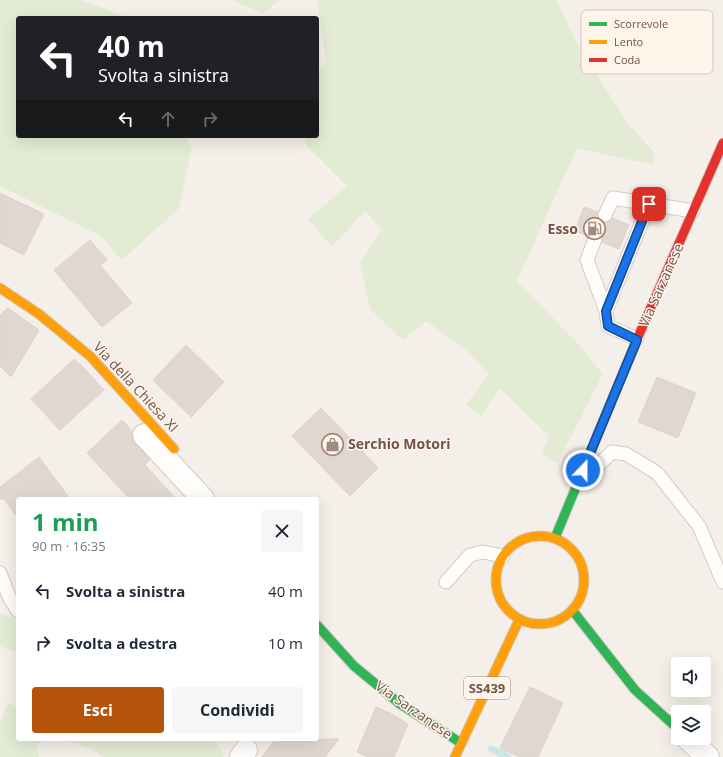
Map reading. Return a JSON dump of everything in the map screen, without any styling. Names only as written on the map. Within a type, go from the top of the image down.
[{"type":"main road","name":"Via Sarzanese","points":[[555,538],[637,340],[723,143]]},
{"type":"main road","name":"Via della Chiesa XI","points":[[0,288],[39,314],[91,356],[174,449]]},
{"type":"main road","points":[[541,536],[555,538],[568,545],[578,556],[584,569],[585,584],[581,598],[573,610],[562,619],[548,624],[533,624],[519,620],[508,611],[500,599],[496,585],[497,570],[503,556],[513,545],[526,538],[541,536]]},
{"type":"main road","points":[[573,610],[635,690],[671,723]]},
{"type":"main road","name":"Via Sarzanese","points":[[455,757],[519,620]]},
{"type":"main road","name":"Via Sarzanese","points":[[319,627],[354,666],[400,704],[461,743]]},
{"type":"street","points":[[144,435],[200,497]]},
{"type":"street","points":[[695,745],[708,757]]},
{"type":"lane","points":[[605,215],[613,198],[693,211]]},
{"type":"lane","points":[[606,311],[649,204]]},
{"type":"lane","points":[[595,239],[587,260],[606,311],[608,326],[637,340]]},
{"type":"lane","points":[[565,513],[591,472],[612,452],[626,454],[657,473],[699,526],[723,582]]},
{"type":"lane","points":[[446,582],[470,555],[483,552],[503,556]]},
{"type":"lane","points":[[0,573],[10,599],[16,608]]},
{"type":"green space","points":[[0,0],[81,0],[124,16],[16,16],[16,138],[187,138],[192,148],[179,208],[122,260],[99,235],[0,186]]},
{"type":"green space","points":[[231,0],[280,0],[263,13]]},
{"type":"green space","points":[[317,0],[556,0],[581,52],[581,74],[596,74],[630,126],[654,152],[653,165],[577,148],[517,281],[581,347],[603,374],[557,464],[542,454],[549,436],[500,388],[481,416],[466,405],[489,374],[465,349],[426,321],[403,340],[370,309],[360,263],[381,229],[365,211],[332,247],[308,219],[347,186],[306,145],[306,138],[319,138],[319,70],[326,62]]},
{"type":"green space","points":[[0,613],[16,619],[16,651],[0,646]]},
{"type":"green space","points":[[8,703],[16,706],[16,741],[43,741],[36,746],[39,757],[0,757],[0,723]]},
{"type":"green space","points":[[67,741],[215,741],[224,755],[223,757],[102,757],[92,749]]},
{"type":"building","points":[[0,193],[44,214],[24,255],[0,243]]},
{"type":"building","points":[[584,207],[598,212],[598,219],[602,222],[609,222],[612,218],[629,225],[619,249],[602,242],[603,237],[598,232],[593,231],[588,236],[575,231]]},
{"type":"building","points":[[90,240],[107,260],[100,265],[132,303],[102,327],[54,270]]},
{"type":"building","points":[[8,308],[39,330],[11,377],[0,366],[0,315]]},
{"type":"building","points":[[186,345],[224,382],[191,417],[153,380]]},
{"type":"building","points":[[74,359],[104,390],[60,430],[31,399]]},
{"type":"building","points":[[657,377],[696,393],[678,438],[638,422]]},
{"type":"building","points":[[321,408],[378,468],[350,496],[292,436]]},
{"type":"building","points":[[122,420],[132,431],[132,437],[135,443],[150,460],[145,465],[174,497],[128,497],[87,453]]},
{"type":"building","points":[[39,457],[69,497],[16,497],[16,515],[4,499],[0,499],[0,487]]},
{"type":"building","points":[[530,687],[563,703],[538,757],[519,757],[500,748]]},
{"type":"building","points":[[376,707],[394,715],[408,724],[394,757],[368,757],[357,752]]},
{"type":"building","points":[[319,739],[339,739],[325,757],[262,757],[274,741],[319,741]]},
{"type":"waterway","points":[[491,749],[508,757]]},
{"type":"traffic: fast","points":[[555,538],[638,337]]},
{"type":"traffic: fast","points":[[573,611],[635,690],[671,723]]},
{"type":"traffic: fast","points":[[319,627],[354,666],[400,704],[461,743]]},
{"type":"traffic: slow","points":[[0,288],[39,314],[91,357],[174,449]]},
{"type":"traffic: slow","points":[[540,536],[557,539],[565,543],[577,555],[581,563],[584,580],[581,597],[577,605],[565,617],[557,621],[540,624],[523,621],[515,617],[503,605],[499,597],[496,580],[499,563],[503,555],[515,543],[523,539],[540,536]]},
{"type":"traffic: slow","points":[[455,757],[519,620]]},
{"type":"traffic: jam","points":[[638,337],[723,143]]},
{"type":"place","name":"Esso","points":[[594,229]]},
{"type":"place","name":"Serchio Motori","points":[[332,444]]},
{"type":"route","points":[[583,470],[637,340],[608,326],[606,311],[649,204]]}]
